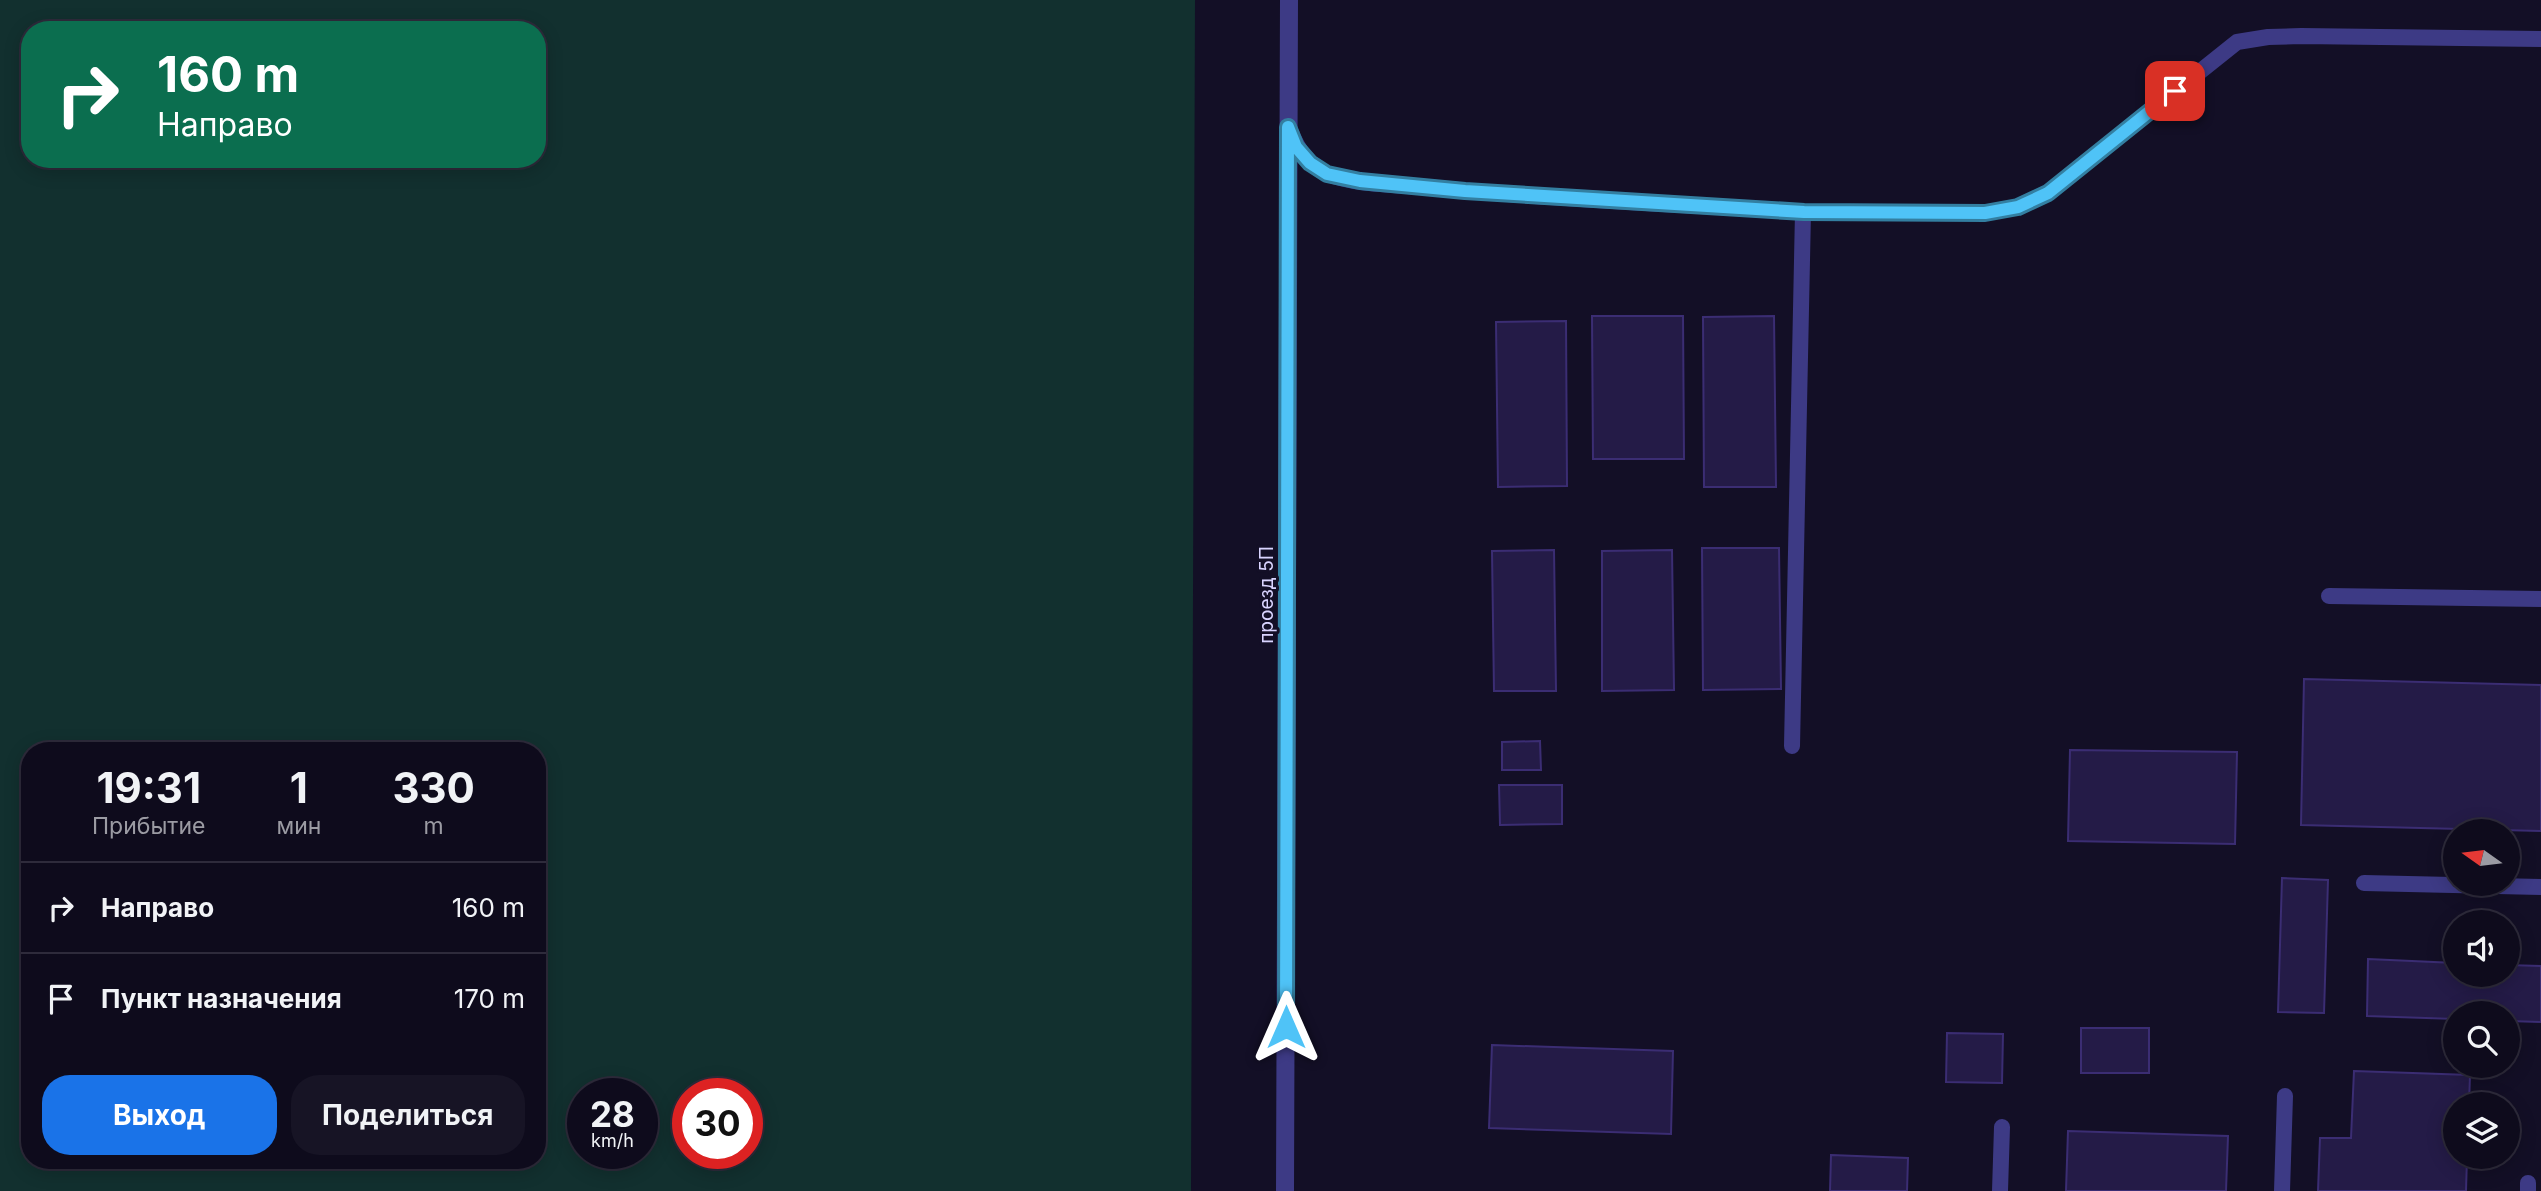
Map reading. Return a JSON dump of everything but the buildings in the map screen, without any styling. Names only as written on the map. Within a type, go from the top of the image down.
[{"type":"street","name":"проезд 5П","points":[[1285,1191],[1289,0]]},
{"type":"lane","points":[[1288,127],[1296,147],[1310,163],[1327,174],[1360,181],[1465,191],[1804,212],[1985,213],[2018,207],[2048,193],[2237,42],[2267,37],[2301,36],[2541,39]]},
{"type":"lane","points":[[1792,746],[1804,212]]},
{"type":"lane","points":[[2329,596],[2541,599]]},
{"type":"lane","points":[[2364,883],[2541,887]]},
{"type":"lane","points":[[2282,1191],[2285,1096]]},
{"type":"lane","points":[[2000,1191],[2002,1127]]},
{"type":"green space","points":[[0,0],[1195,0],[1191,1191],[0,1191]]},
{"type":"route","points":[[1286,1027],[1288,127],[1296,147],[1310,163],[1327,174],[1360,181],[1465,191],[1804,212],[1985,213],[2018,207],[2048,193],[2175,91]]}]
